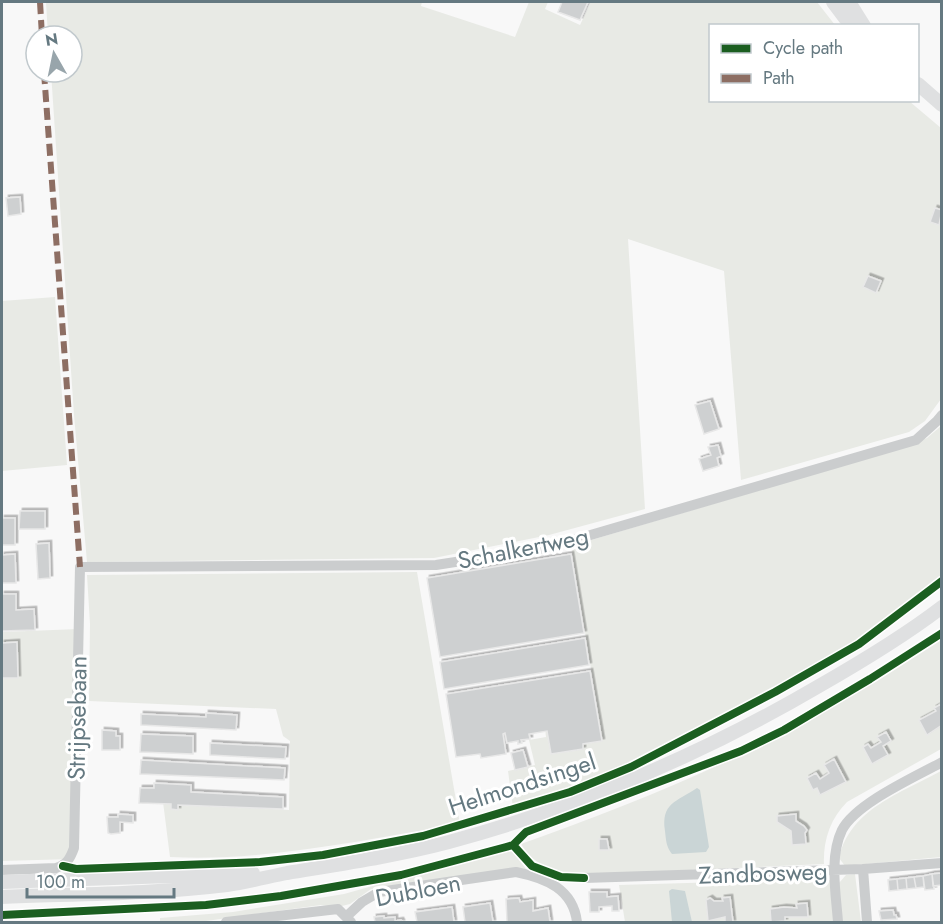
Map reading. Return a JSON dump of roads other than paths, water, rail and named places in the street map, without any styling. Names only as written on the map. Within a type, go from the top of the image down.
[{"type":"main road","points":[[833,2],[852,24]]},
{"type":"main road","points":[[849,2],[863,24]]},
{"type":"main road","points":[[919,85],[942,105]]},
{"type":"main road","name":"Helmondsingel","points":[[2,897],[170,890],[230,885],[388,856],[448,842],[529,818],[609,789],[724,739],[865,660],[942,607]]},
{"type":"main road","points":[[913,629],[942,612]]},
{"type":"main road","name":"Helmondsingel","points":[[2,882],[288,873]]},
{"type":"street","name":"Schalkertweg","points":[[80,567],[436,565],[546,548],[916,440],[942,415]]},
{"type":"street","name":"Strijpsebaan","points":[[2,870],[48,869],[63,866],[70,859],[74,848],[80,567]]},
{"type":"street","points":[[838,922],[836,852],[840,835],[848,821],[875,800],[942,762]]},
{"type":"street","name":"Zandbosweg","points":[[584,878],[863,869],[942,863]]},
{"type":"street","points":[[863,869],[867,922]]},
{"type":"street","name":"Dubloen","points":[[349,919],[362,902],[379,892],[516,873],[535,876],[563,891],[572,902],[577,922]]},
{"type":"street","points":[[226,922],[338,909],[349,919]]}]
